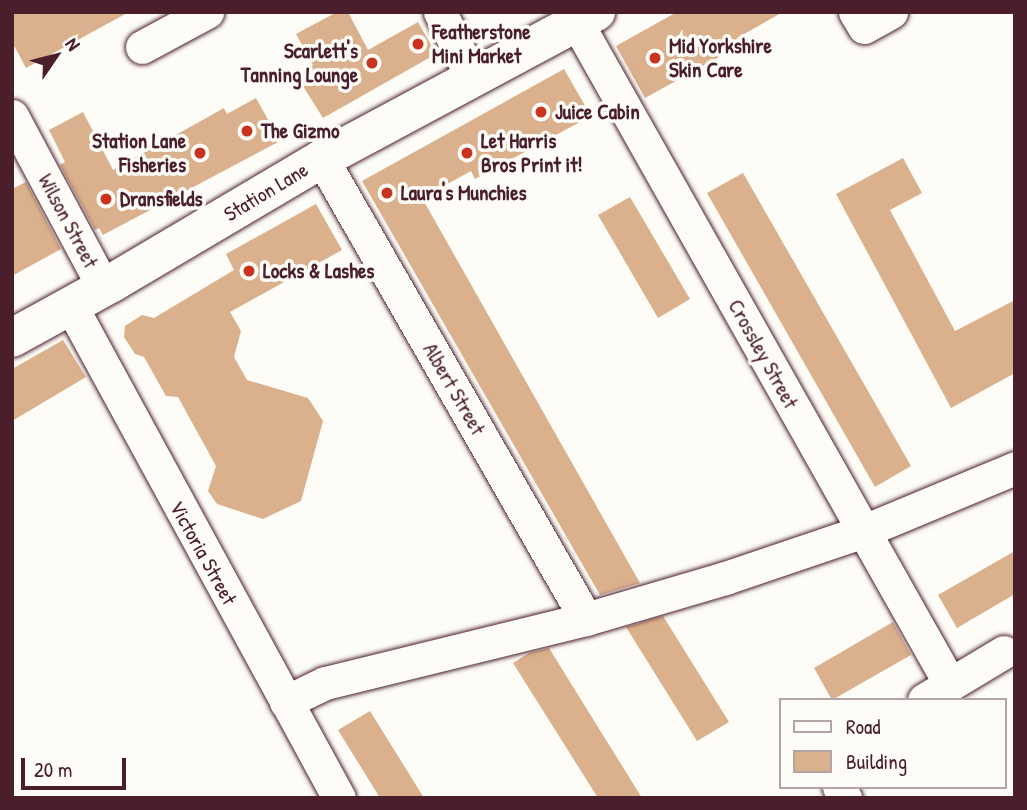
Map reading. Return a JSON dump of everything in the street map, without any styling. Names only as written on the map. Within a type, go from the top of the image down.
[{"type":"main road","name":"Station Lane","points":[[12,338],[322,159],[587,18]]},
{"type":"street","points":[[142,47],[206,12]]},
{"type":"street","points":[[440,12],[472,78]]},
{"type":"street","name":"Crossley Street","points":[[587,18],[864,531],[937,692]]},
{"type":"street","name":"Wilson Street","points":[[12,116],[87,297]]},
{"type":"street","name":"Albert Street","points":[[322,159],[586,619]]},
{"type":"street","name":"Victoria Street","points":[[87,297],[286,702],[339,798]]},
{"type":"street","points":[[286,702],[325,683],[586,619],[725,578],[864,531],[1015,468]]},
{"type":"street","points":[[937,692],[1004,652]]},
{"type":"building","points":[[12,12],[129,12],[26,68],[12,42]]},
{"type":"building","points":[[337,12],[348,12],[368,50],[418,22],[436,54],[323,118],[296,75],[313,65],[296,34]]},
{"type":"building","points":[[677,12],[783,12],[737,38],[741,45],[645,98],[616,46]]},
{"type":"building","points":[[564,69],[591,116],[475,179],[471,171],[422,198],[640,583],[600,595],[362,181]]},
{"type":"building","points":[[256,98],[280,141],[103,235],[99,228],[95,230],[60,165],[65,162],[49,130],[83,112],[113,170],[224,108],[227,114]]},
{"type":"building","points":[[903,158],[922,193],[890,210],[955,331],[1015,300],[1015,373],[951,408],[836,194]]},
{"type":"building","points":[[743,173],[911,466],[875,487],[707,193]]},
{"type":"building","points":[[26,182],[61,249],[12,276],[12,189]]},
{"type":"building","points":[[630,197],[690,299],[658,318],[598,215]]},
{"type":"building","points":[[316,204],[342,250],[230,312],[241,331],[234,357],[247,380],[308,398],[323,421],[301,501],[263,519],[217,504],[208,491],[216,466],[178,397],[166,396],[144,357],[135,354],[124,337],[125,326],[142,315],[154,318],[234,270],[226,254]]},
{"type":"building","points":[[63,340],[86,377],[12,421],[12,369]]},
{"type":"building","points":[[1015,551],[1015,594],[957,628],[938,595]]},
{"type":"building","points":[[663,616],[729,722],[697,741],[626,627]]},
{"type":"building","points":[[893,622],[911,655],[836,698],[831,698],[814,668]]},
{"type":"building","points":[[549,648],[642,798],[598,798],[513,663],[529,653]]},
{"type":"building","points":[[370,711],[424,798],[380,798],[338,730]]},
{"type":"place","name":"Featherstone Mini Market","points":[[418,44]]},
{"type":"place","name":"Mid Yorkshire Skin Care","points":[[655,58]]},
{"type":"place","name":"Scarlett's Tanning Lounge","points":[[372,63]]},
{"type":"place","name":"Juice Cabin","points":[[541,112]]},
{"type":"place","name":"The Gizmo","points":[[247,131]]},
{"type":"place","name":"Station Lane Fisheries","points":[[200,153]]},
{"type":"place","name":"Let Harris Bros Print it!","points":[[467,153]]},
{"type":"place","name":"Laura's Munchies","points":[[387,193]]},
{"type":"place","name":"Dransfields","points":[[106,199]]},
{"type":"place","name":"Locks & Lashes","points":[[249,271]]}]
